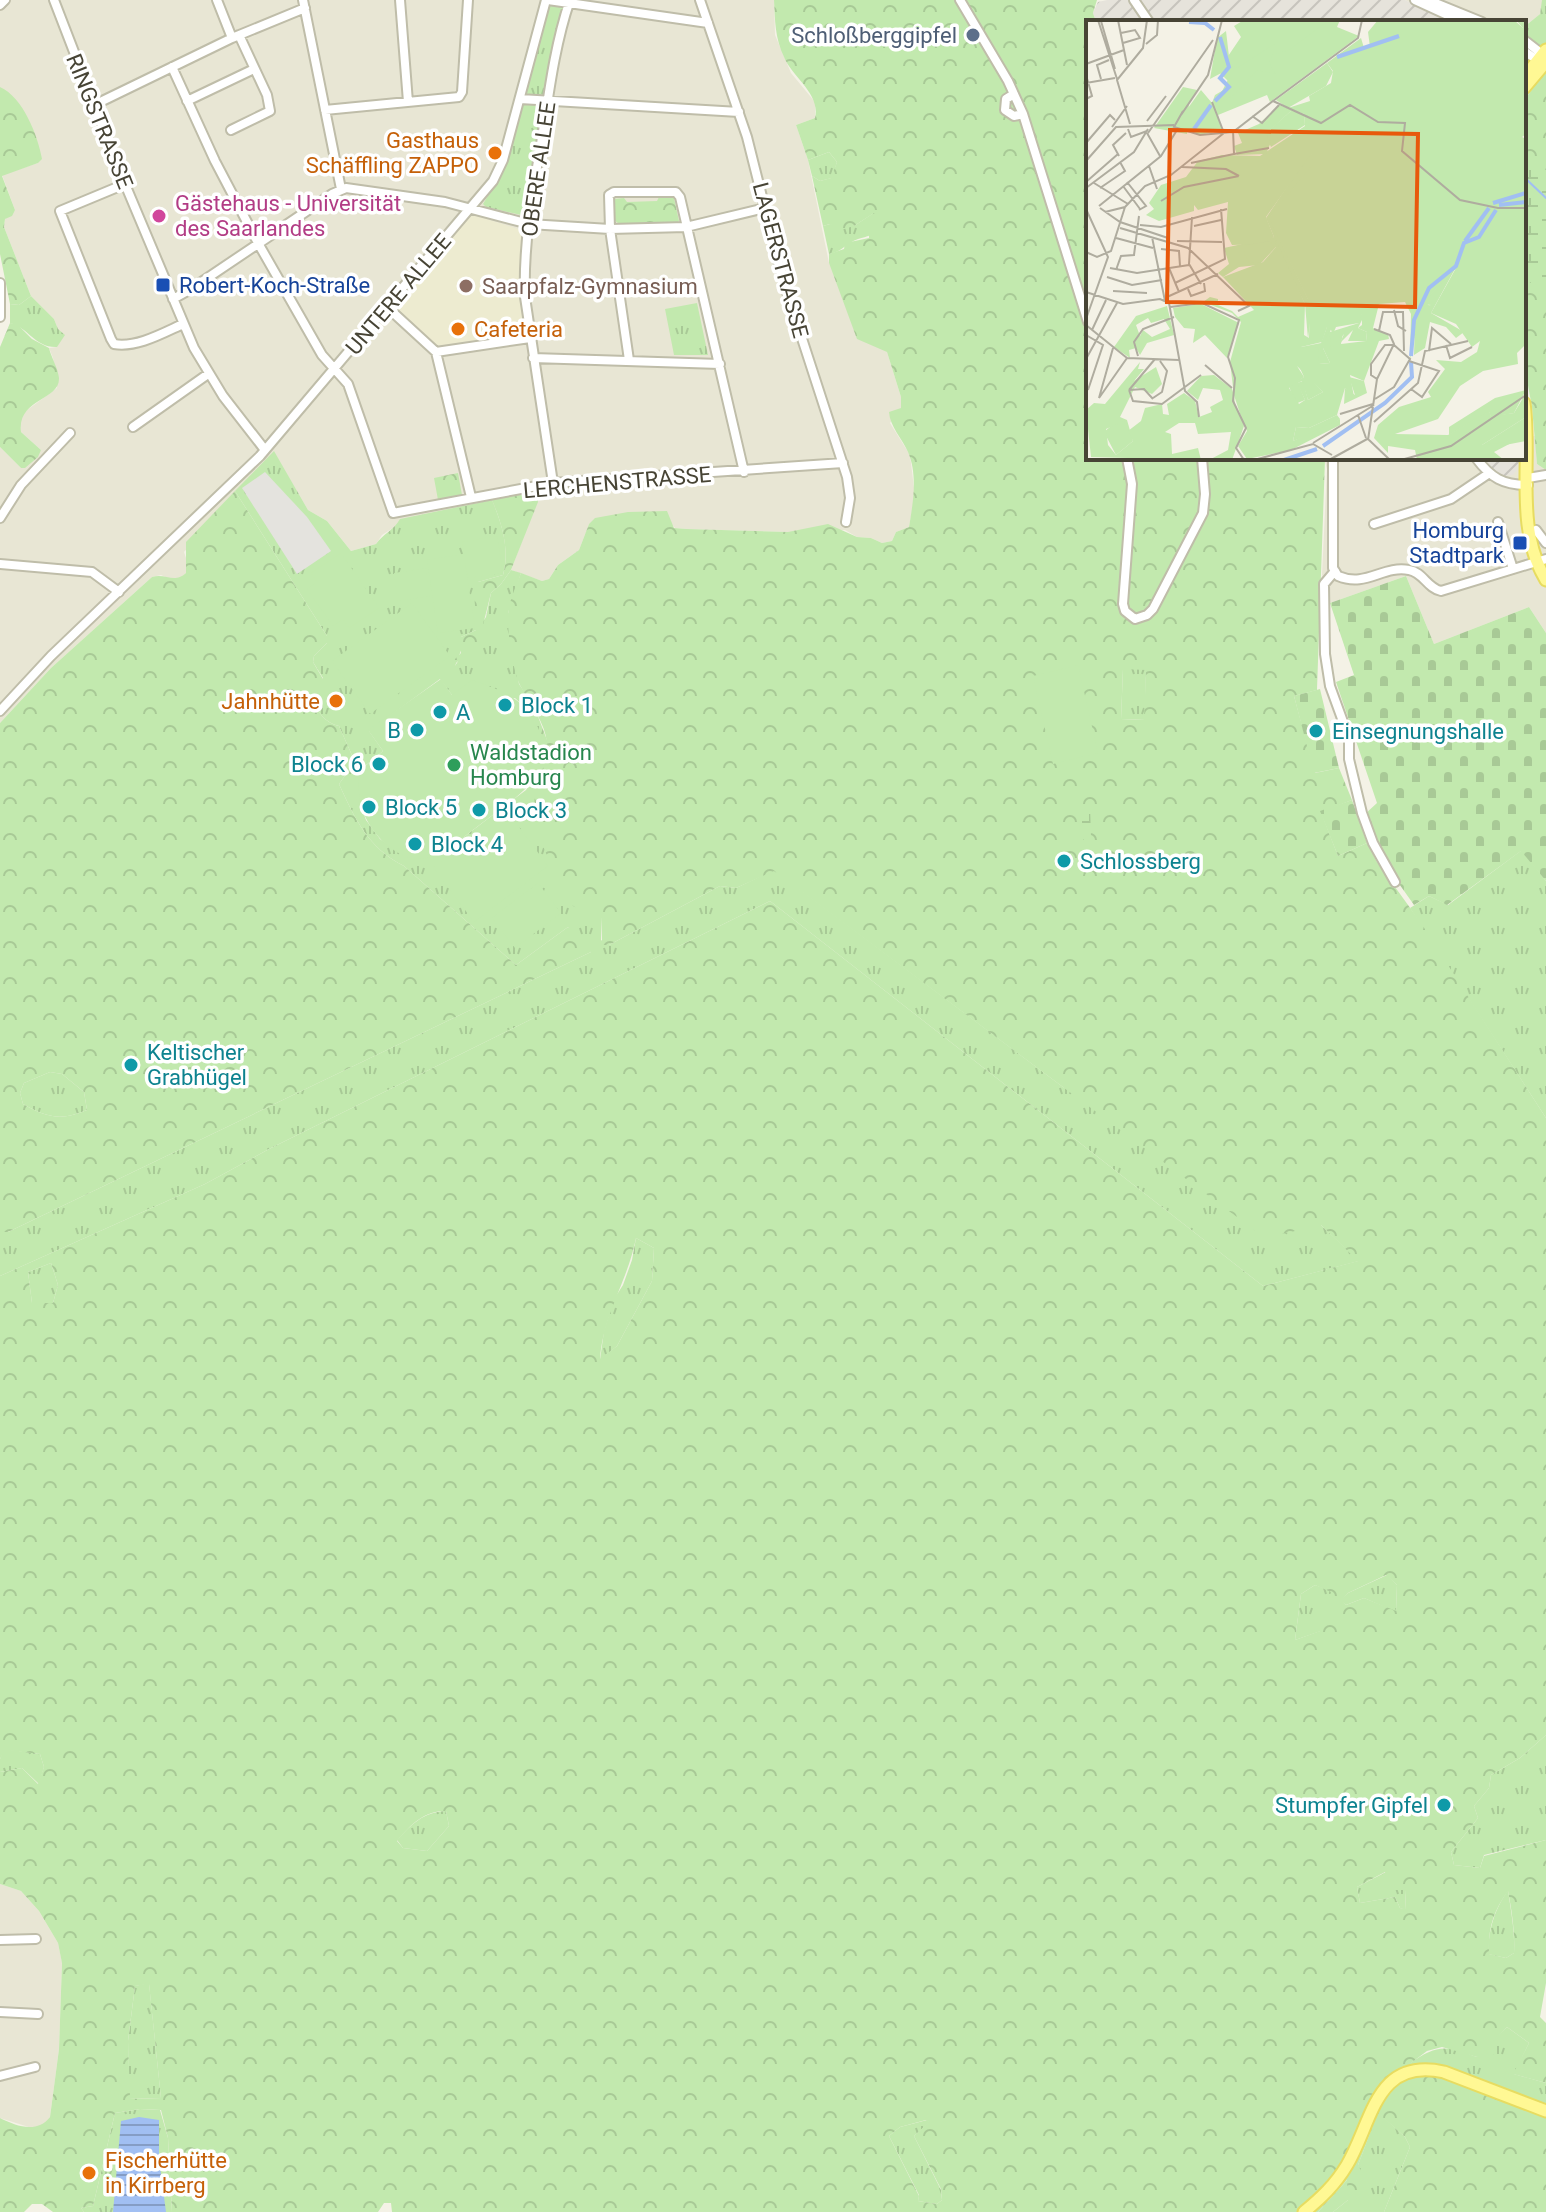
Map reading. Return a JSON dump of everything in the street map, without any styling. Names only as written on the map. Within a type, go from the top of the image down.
[{"type":"main road","points":[[1526,76],[1543,58]]},
{"type":"main road","points":[[1526,85],[1543,58]]},
{"type":"main road","points":[[1526,442],[1529,537],[1541,560],[1546,580]]},
{"type":"main road","points":[[1304,2212],[1337,2181],[1382,2091],[1406,2071],[1430,2069],[1444,2072],[1546,2111]]},
{"type":"street","points":[[0,5],[5,0]]},
{"type":"street","name":"RINGSTRASSE","points":[[54,0],[183,324],[208,374],[265,450]]},
{"type":"street","points":[[217,0],[267,95],[270,111],[231,130]]},
{"type":"street","points":[[400,0],[408,102]]},
{"type":"street","points":[[325,110],[453,98],[462,92],[468,0]]},
{"type":"street","points":[[547,0],[708,23]]},
{"type":"street","name":"UNTERE ALLEE","points":[[0,711],[51,656],[265,450],[472,208],[500,169],[547,0]]},
{"type":"street","name":"LAGERSTRASSE","points":[[700,0],[751,150],[787,293],[843,463],[850,498],[846,522]]},
{"type":"street","points":[[960,0],[1023,114],[1086,316]]},
{"type":"street","points":[[1134,0],[1148,20]]},
{"type":"street","points":[[1415,0],[1459,20]]},
{"type":"street","points":[[1428,0],[1477,20]]},
{"type":"street","name":"OBERE ALLEE","points":[[553,483],[524,285],[529,224],[548,100],[569,2]]},
{"type":"street","points":[[94,105],[304,4],[341,189]]},
{"type":"street","points":[[1526,42],[1543,58]]},
{"type":"street","points":[[172,67],[215,161],[258,243],[322,355],[336,369]]},
{"type":"street","points":[[187,101],[254,69]]},
{"type":"street","points":[[1014,94],[1006,99],[1005,110],[1010,115],[1023,114]]},
{"type":"street","points":[[520,99],[739,112]]},
{"type":"street","points":[[125,184],[60,211],[114,344],[139,341],[183,324]]},
{"type":"street","points":[[173,299],[341,189],[353,188],[472,208],[529,224],[610,229],[686,227],[765,208]]},
{"type":"street","points":[[629,360],[610,229],[609,195],[614,192],[676,192],[680,197],[744,472]]},
{"type":"street","points":[[0,283],[0,317]]},
{"type":"street","points":[[387,307],[436,352],[471,497]]},
{"type":"street","points":[[436,352],[530,338]]},
{"type":"street","points":[[533,358],[720,364]]},
{"type":"street","name":"LERCHENSTRASSE","points":[[336,369],[348,384],[393,513],[553,483],[843,463]]},
{"type":"street","points":[[133,427],[208,374]]},
{"type":"street","points":[[0,518],[21,485],[70,433]]},
{"type":"street","points":[[1127,460],[1132,484],[1123,604],[1125,611],[1135,619],[1153,609],[1201,519],[1205,494],[1202,460]]},
{"type":"street","points":[[1333,460],[1335,571],[1338,576],[1354,581],[1401,569],[1410,570],[1435,590],[1441,591],[1541,560]]},
{"type":"street","points":[[1478,460],[1488,474],[1505,483],[1528,482],[1546,475]]},
{"type":"street","points":[[1374,524],[1451,499],[1488,474]]},
{"type":"street","points":[[1498,522],[1513,569]]},
{"type":"street","points":[[1536,530],[1546,543]]},
{"type":"street","points":[[0,564],[92,572],[119,592]]},
{"type":"street","points":[[1335,571],[1324,584],[1328,674],[1349,738],[1349,759],[1362,813],[1373,843],[1395,882]]},
{"type":"street","points":[[0,1940],[36,1939]]},
{"type":"street","points":[[0,2012],[38,2014]]},
{"type":"street","points":[[0,2076],[35,2067]]},
{"type":"shaded area","points":[[0,0],[774,0],[775,35],[791,73],[815,102],[815,118],[796,125],[808,160],[829,263],[887,352],[901,397],[901,408],[890,423],[910,455],[915,496],[909,527],[896,532],[892,541],[882,543],[857,537],[845,530],[687,529],[675,528],[670,522],[589,524],[579,550],[558,565],[549,579],[542,581],[511,570],[537,502],[396,526],[382,535],[376,544],[351,551],[327,521],[308,510],[274,452],[184,552],[186,573],[172,580],[161,575],[152,577],[51,668],[0,723],[0,447],[21,468],[41,450],[21,432],[20,422],[23,413],[57,388],[49,348],[57,347],[58,329],[54,319],[31,296],[4,227],[5,219],[15,210],[2,175],[38,163],[0,87]]},
{"type":"shaded area","points":[[1405,0],[1542,0],[1540,14],[1526,25],[1526,20],[1445,20]]},
{"type":"shaded area","points":[[1405,0],[1445,20],[1095,20],[1093,13],[1098,2]]},
{"type":"shaded area","name":"Saarpfalz-Gymnasium","points":[[471,214],[524,231],[519,271],[525,336],[440,349],[395,307]]},
{"type":"shaded area","points":[[1535,436],[1537,464],[1546,470],[1546,633],[1529,607],[1434,644],[1406,576],[1330,603],[1322,575],[1327,469],[1325,460],[1486,460],[1493,470],[1519,466],[1519,460],[1526,460],[1526,437]]},
{"type":"shaded area","points":[[1486,460],[1519,460],[1513,475],[1503,476]]},
{"type":"shaded area","points":[[265,472],[307,517],[331,551],[297,574],[242,488]]},
{"type":"shaded area","points":[[0,1884],[21,1891],[39,1911],[58,1943],[62,1962],[59,2049],[50,2117],[45,2124],[32,2128],[0,2118]]},
{"type":"green space","points":[[551,0],[567,0],[543,105],[525,211],[521,215],[483,204],[503,170]]},
{"type":"green space","points":[[774,0],[1097,0],[1093,13],[1095,20],[1086,20],[1086,460],[1325,460],[1317,690],[1294,696],[1315,773],[1339,768],[1352,800],[1321,812],[1338,856],[1367,843],[1546,1118],[1546,1735],[1520,1758],[1491,1775],[1489,1788],[1474,1806],[1478,1818],[1451,1852],[1454,1865],[1480,1868],[1484,1856],[1546,1840],[1546,1983],[1540,2017],[1546,2023],[1546,2083],[1513,2074],[1529,2043],[1507,2027],[1497,2038],[1496,2054],[1477,2057],[1442,2047],[1427,2051],[1411,2063],[1438,2065],[1546,2105],[1546,2212],[1384,2212],[1410,2147],[1405,2137],[1378,2113],[1358,2165],[1367,2182],[1361,2212],[1333,2212],[1348,2200],[1347,2180],[1318,2212],[392,2212],[391,2203],[384,2203],[378,2212],[172,2212],[168,2138],[161,2110],[140,2109],[115,2113],[93,2206],[81,2208],[84,2212],[53,2212],[42,2204],[32,2204],[24,2212],[0,2212],[0,2118],[19,2126],[33,2127],[50,2117],[59,2049],[62,1963],[58,1943],[39,1911],[21,1891],[0,1884],[0,1772],[22,1768],[38,1784],[44,1767],[40,1754],[5,1750],[0,1759],[0,1276],[205,1184],[271,1148],[770,901],[1263,1286],[1358,1261],[1321,1225],[1265,1238],[774,871],[736,888],[720,886],[609,945],[602,945],[602,918],[573,906],[546,853],[534,810],[536,789],[546,757],[546,736],[518,681],[508,631],[509,609],[521,573],[542,581],[549,579],[558,565],[579,550],[589,524],[595,518],[628,512],[667,511],[674,528],[687,529],[788,532],[828,524],[857,537],[882,543],[892,541],[896,532],[909,527],[913,470],[889,412],[901,408],[901,397],[887,352],[857,339],[829,263],[829,254],[844,249],[845,243],[869,238],[869,231],[880,228],[874,213],[841,230],[830,224],[823,226],[812,176],[820,181],[831,178],[837,162],[829,152],[808,160],[796,125],[815,118],[816,109],[810,93],[781,50]],"holes":[[[1123,669],[1146,670],[1144,720],[1121,719]],[[636,1238],[654,1248],[652,1281],[617,1346],[600,1359],[606,1327]],[[51,1263],[58,1285],[53,1303],[32,1303],[28,1272]],[[1386,1575],[1397,1585],[1396,1611],[1364,1598],[1346,1605],[1342,1600],[1348,1593]],[[1315,1585],[1331,1592],[1320,1631],[1295,1640],[1301,1594]],[[446,1811],[449,1826],[427,1851],[403,1848],[397,1841],[413,1824]],[[1385,1872],[1394,1890],[1405,1890],[1406,1909],[1400,1908],[1395,1897],[1360,1903],[1357,1887]],[[1508,1891],[1514,1953],[1506,1958],[1489,1954],[1489,1936],[1492,1921]],[[149,1984],[161,2098],[130,2099],[128,2041],[135,1986]],[[926,2120],[929,2122],[914,2136],[941,2189],[942,2200],[937,2204],[918,2201],[919,2196],[889,2136],[900,2127]]]},
{"type":"green space","points":[[1542,0],[1546,0],[1546,69],[1526,98],[1526,25],[1540,14]]},
{"type":"green space","points":[[1546,69],[1546,470],[1537,464],[1526,375],[1526,98]]},
{"type":"green space","points":[[0,87],[22,108],[37,139],[42,159],[2,176],[15,210],[12,216],[5,219],[4,227],[31,296],[19,305],[10,304],[0,254]]},
{"type":"green space","points":[[829,152],[837,162],[832,178],[820,181],[812,176],[808,160]]},
{"type":"green space","points":[[1526,160],[1546,170],[1546,294],[1526,279]]},
{"type":"green space","points":[[659,197],[674,198],[677,223],[615,221],[614,199],[657,201]]},
{"type":"green space","points":[[875,212],[881,228],[829,254],[823,226],[854,226]]},
{"type":"green space","points":[[31,296],[65,335],[57,347],[37,341],[10,323],[10,304],[19,305]]},
{"type":"green space","points":[[697,303],[708,355],[674,355],[665,309]]},
{"type":"green space","points":[[10,323],[17,324],[32,339],[49,348],[59,378],[53,391],[25,412],[21,432],[41,450],[38,457],[25,468],[21,468],[0,447],[0,347]]},
{"type":"green space","points":[[274,451],[308,510],[327,521],[351,551],[376,544],[400,519],[492,500],[504,537],[506,556],[503,575],[478,582],[476,630],[461,637],[462,648],[455,666],[486,617],[491,593],[511,570],[521,573],[508,613],[519,684],[534,706],[547,740],[547,764],[542,776],[602,917],[601,940],[609,945],[720,886],[736,888],[774,870],[1063,1087],[1321,1225],[1359,1261],[1263,1286],[770,901],[271,1148],[205,1184],[0,1276],[0,1232],[8,1232],[591,952],[568,927],[516,965],[404,866],[381,851],[364,831],[339,784],[355,762],[339,726],[322,716],[313,698],[323,678],[313,662],[314,656],[327,643],[327,636],[235,491]],"holes":[[[440,679],[452,695],[515,698],[538,730],[542,754],[539,766],[526,790],[444,852],[402,854],[380,839],[362,809],[360,770],[383,751],[369,731]]]},
{"type":"green space","points":[[458,473],[462,495],[438,500],[434,478]]},
{"type":"green space","points":[[235,491],[327,636],[327,643],[314,656],[313,662],[324,687],[313,698],[322,716],[339,726],[355,762],[339,784],[357,821],[381,851],[404,866],[516,965],[568,927],[589,941],[591,952],[8,1232],[0,1232],[0,723],[51,668],[152,577],[178,578],[186,573],[186,542]],"holes":[[[50,1072],[62,1074],[84,1092],[87,1110],[70,1116],[55,1116],[23,1104],[20,1093],[24,1083]]]},
{"type":"green space","points":[[533,492],[538,502],[511,570],[491,593],[480,637],[469,654],[451,666],[461,653],[461,637],[476,630],[474,586],[503,575],[506,556],[504,537],[492,500]]},
{"type":"green space","points":[[497,536],[503,573],[468,578],[465,562],[475,628],[438,633],[427,560],[464,554],[462,542]]},
{"type":"green space","points":[[341,553],[379,608],[349,628],[343,619],[333,626],[307,589],[317,582],[311,573]]},
{"type":"green space","points":[[426,568],[430,596],[398,601],[394,573]]},
{"type":"green space","points":[[1406,576],[1434,644],[1529,607],[1546,633],[1546,881],[1521,851],[1447,905],[1429,896],[1414,905],[1390,871],[1365,814],[1377,803],[1336,682],[1354,675],[1330,603]]},
{"type":"green space","points":[[412,603],[450,656],[370,714],[332,661]]},
{"type":"green space","points":[[1078,665],[1098,753],[1053,764],[1033,676]]},
{"type":"green space","points":[[1123,669],[1146,669],[1145,720],[1121,719]]},
{"type":"green space","name":"Waldstadion Homburg","points":[[441,679],[452,695],[472,680],[503,692],[520,703],[539,730],[543,757],[533,780],[516,798],[444,852],[419,859],[399,854],[375,832],[361,805],[358,772],[383,751],[368,730]]},
{"type":"green space","points":[[1320,689],[1339,768],[1314,773],[1294,696]]},
{"type":"green space","points":[[1352,800],[1367,843],[1338,856],[1320,811]]},
{"type":"green space","points":[[1080,805],[1090,806],[1091,837],[1085,841],[1076,832]]},
{"type":"green space","points":[[508,812],[548,866],[474,922],[433,867]]},
{"type":"green space","points":[[1522,850],[1546,881],[1546,1118],[1410,908],[1429,896],[1448,905]]},
{"type":"green space","points":[[538,883],[561,913],[515,948],[492,918]]},
{"type":"green space","points":[[50,1072],[62,1074],[84,1092],[87,1110],[70,1116],[55,1116],[23,1104],[20,1093],[24,1083]]},
{"type":"green space","points":[[636,1238],[654,1248],[652,1281],[617,1346],[600,1360],[604,1331],[614,1299],[632,1260]]},
{"type":"green space","points":[[51,1263],[58,1285],[53,1303],[32,1303],[28,1272]]},
{"type":"green space","points":[[1387,1575],[1397,1585],[1396,1612],[1364,1598],[1346,1605],[1341,1600],[1348,1593]]},
{"type":"green space","points":[[1315,1585],[1332,1591],[1321,1631],[1295,1640],[1301,1594]]},
{"type":"green space","points":[[1546,1735],[1546,1840],[1484,1855],[1480,1868],[1454,1865],[1451,1852],[1478,1818],[1474,1806],[1489,1788],[1491,1775],[1520,1758]]},
{"type":"green space","points":[[4,1749],[40,1754],[44,1767],[39,1784],[22,1768],[0,1772]]},
{"type":"green space","points":[[446,1811],[449,1826],[427,1851],[403,1848],[397,1840],[424,1816]]},
{"type":"green space","points":[[1386,1872],[1405,1890],[1406,1910],[1400,1908],[1395,1897],[1360,1903],[1357,1887]]},
{"type":"green space","points":[[1508,1890],[1514,1953],[1506,1958],[1488,1954],[1493,1920]]},
{"type":"green space","points":[[149,1983],[161,2098],[129,2099],[128,2041],[135,1986]]},
{"type":"green space","points":[[1507,2027],[1529,2043],[1514,2074],[1546,2083],[1546,2105],[1409,2064],[1442,2048],[1477,2057]]},
{"type":"green space","points":[[160,2110],[168,2138],[172,2212],[84,2212],[81,2208],[93,2206],[115,2113]]},
{"type":"green space","points":[[1378,2112],[1405,2137],[1410,2147],[1384,2212],[1361,2212],[1358,2165]]},
{"type":"green space","points":[[927,2120],[930,2122],[914,2136],[941,2190],[942,2200],[937,2204],[918,2201],[919,2195],[889,2136],[900,2127]]},
{"type":"green space","points":[[1348,2179],[1348,2200],[1333,2212],[1318,2212]]},
{"type":"water","points":[[139,2117],[159,2120],[159,2159],[166,2212],[113,2212],[121,2121]]},
{"type":"waterway","points":[[1526,179],[1546,198]]},
{"type":"place","name":"Schloßberggipfel","points":[[973,35]]},
{"type":"place","name":"Gasthaus Schäffling ZAPPO","points":[[495,153]]},
{"type":"place","name":"Gästehaus - Universität des Saarlandes","points":[[159,216]]},
{"type":"place","name":"Robert-Koch-Straße","points":[[163,285]]},
{"type":"place","name":"Saarpfalz-Gymnasium","points":[[466,286]]},
{"type":"place","name":"Cafeteria","points":[[458,329]]},
{"type":"place","name":"Homburg Stadtpark","points":[[1520,543]]},
{"type":"place","name":"Jahnhütte","points":[[336,701]]},
{"type":"place","name":"Block 1","points":[[505,705]]},
{"type":"place","name":"A","points":[[440,712]]},
{"type":"place","name":"B","points":[[417,730]]},
{"type":"place","name":"Einsegnungshalle","points":[[1316,731]]},
{"type":"place","name":"Block 6","points":[[379,764]]},
{"type":"place","name":"Waldstadion Homburg","points":[[454,765]]},
{"type":"place","name":"Block 5","points":[[369,807]]},
{"type":"place","name":"Block 3","points":[[479,810]]},
{"type":"place","name":"Block 4","points":[[415,844]]},
{"type":"place","name":"Schlossberg","points":[[1064,861]]},
{"type":"place","name":"Keltischer Grabhügel","points":[[131,1065]]},
{"type":"place","name":"Stumpfer Gipfel","points":[[1444,1805]]},
{"type":"place","name":"Fischerhütte in Kirrberg","points":[[89,2173]]}]
